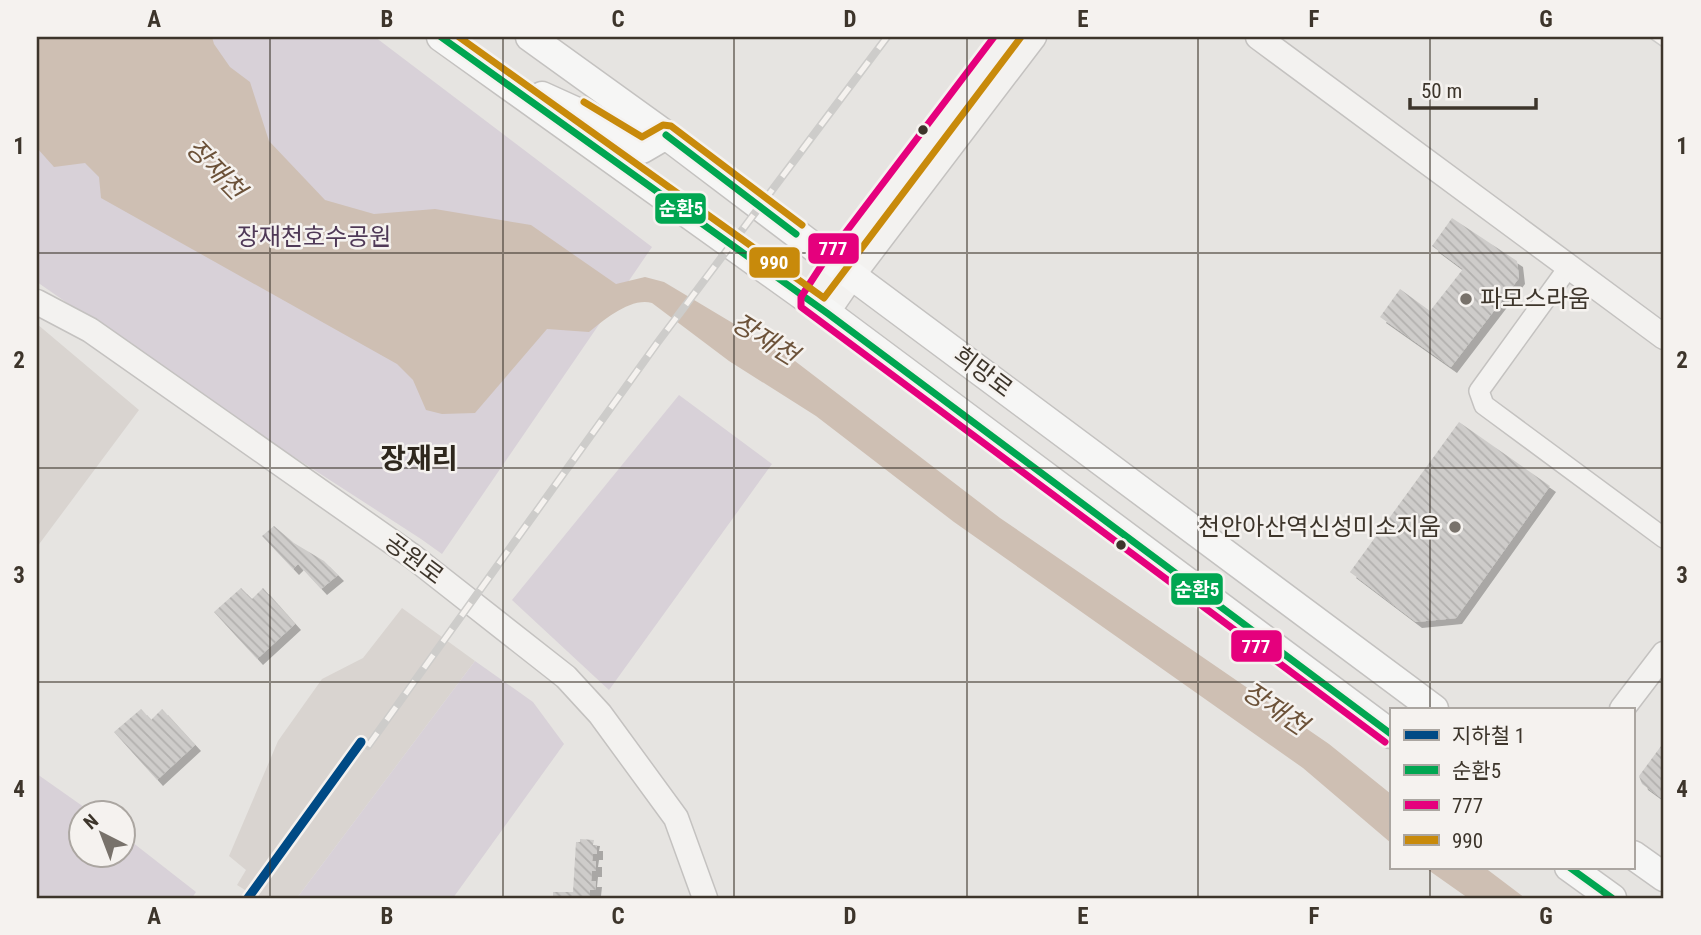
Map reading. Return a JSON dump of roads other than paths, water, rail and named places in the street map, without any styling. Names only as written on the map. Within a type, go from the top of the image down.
[{"type":"main road","name":"희망로","points":[[441,37],[818,308],[1390,733]]},
{"type":"main road","name":"희망로","points":[[530,37],[666,135],[1433,708]]},
{"type":"main road","points":[[503,82],[568,106],[642,149],[666,135]]},
{"type":"main road","points":[[1634,856],[1664,877]]},
{"type":"main road","points":[[1572,869],[1612,898]]},
{"type":"street","points":[[818,308],[1007,37]]},
{"type":"street","points":[[844,269],[1034,37]]},
{"type":"street","points":[[1258,37],[1664,337]]},
{"type":"street","points":[[1568,268],[1479,391],[1484,405],[1664,538]]},
{"type":"street","name":"공원로","points":[[37,302],[90,330],[402,549],[566,677],[600,714],[676,818],[705,898]]},
{"type":"street","points":[[1623,708],[1664,654]]},
{"type":"water","name":"장재천","points":[[37,37],[212,37],[230,67],[250,82],[269,141],[325,200],[374,214],[435,209],[531,225],[616,284],[645,277],[664,282],[791,358],[1000,518],[1329,744],[1390,793],[1390,842],[1303,768],[954,522],[816,416],[729,361],[652,303],[627,306],[589,332],[547,329],[475,413],[442,414],[426,410],[413,380],[397,364],[101,198],[99,177],[85,163],[54,167],[37,148]]},
{"type":"water","points":[[1427,869],[1487,869],[1525,898],[1468,898]]},
{"type":"railway","points":[[368,746],[658,342],[887,37]]},
{"type":"railway","points":[[1654,37],[1664,44]]},
{"type":"metro line","name":"1","points":[[248,898],[361,742]]},
{"type":"place","name":"파모스라움","points":[[1466,299]]},
{"type":"place","name":"천안아산역신성미소지움","points":[[1455,527]]},
{"type":"district","name":"장재리","points":[[419,458]]},
{"type":"park label","name":"장재천호수공원","points":[[314,237]]}]
